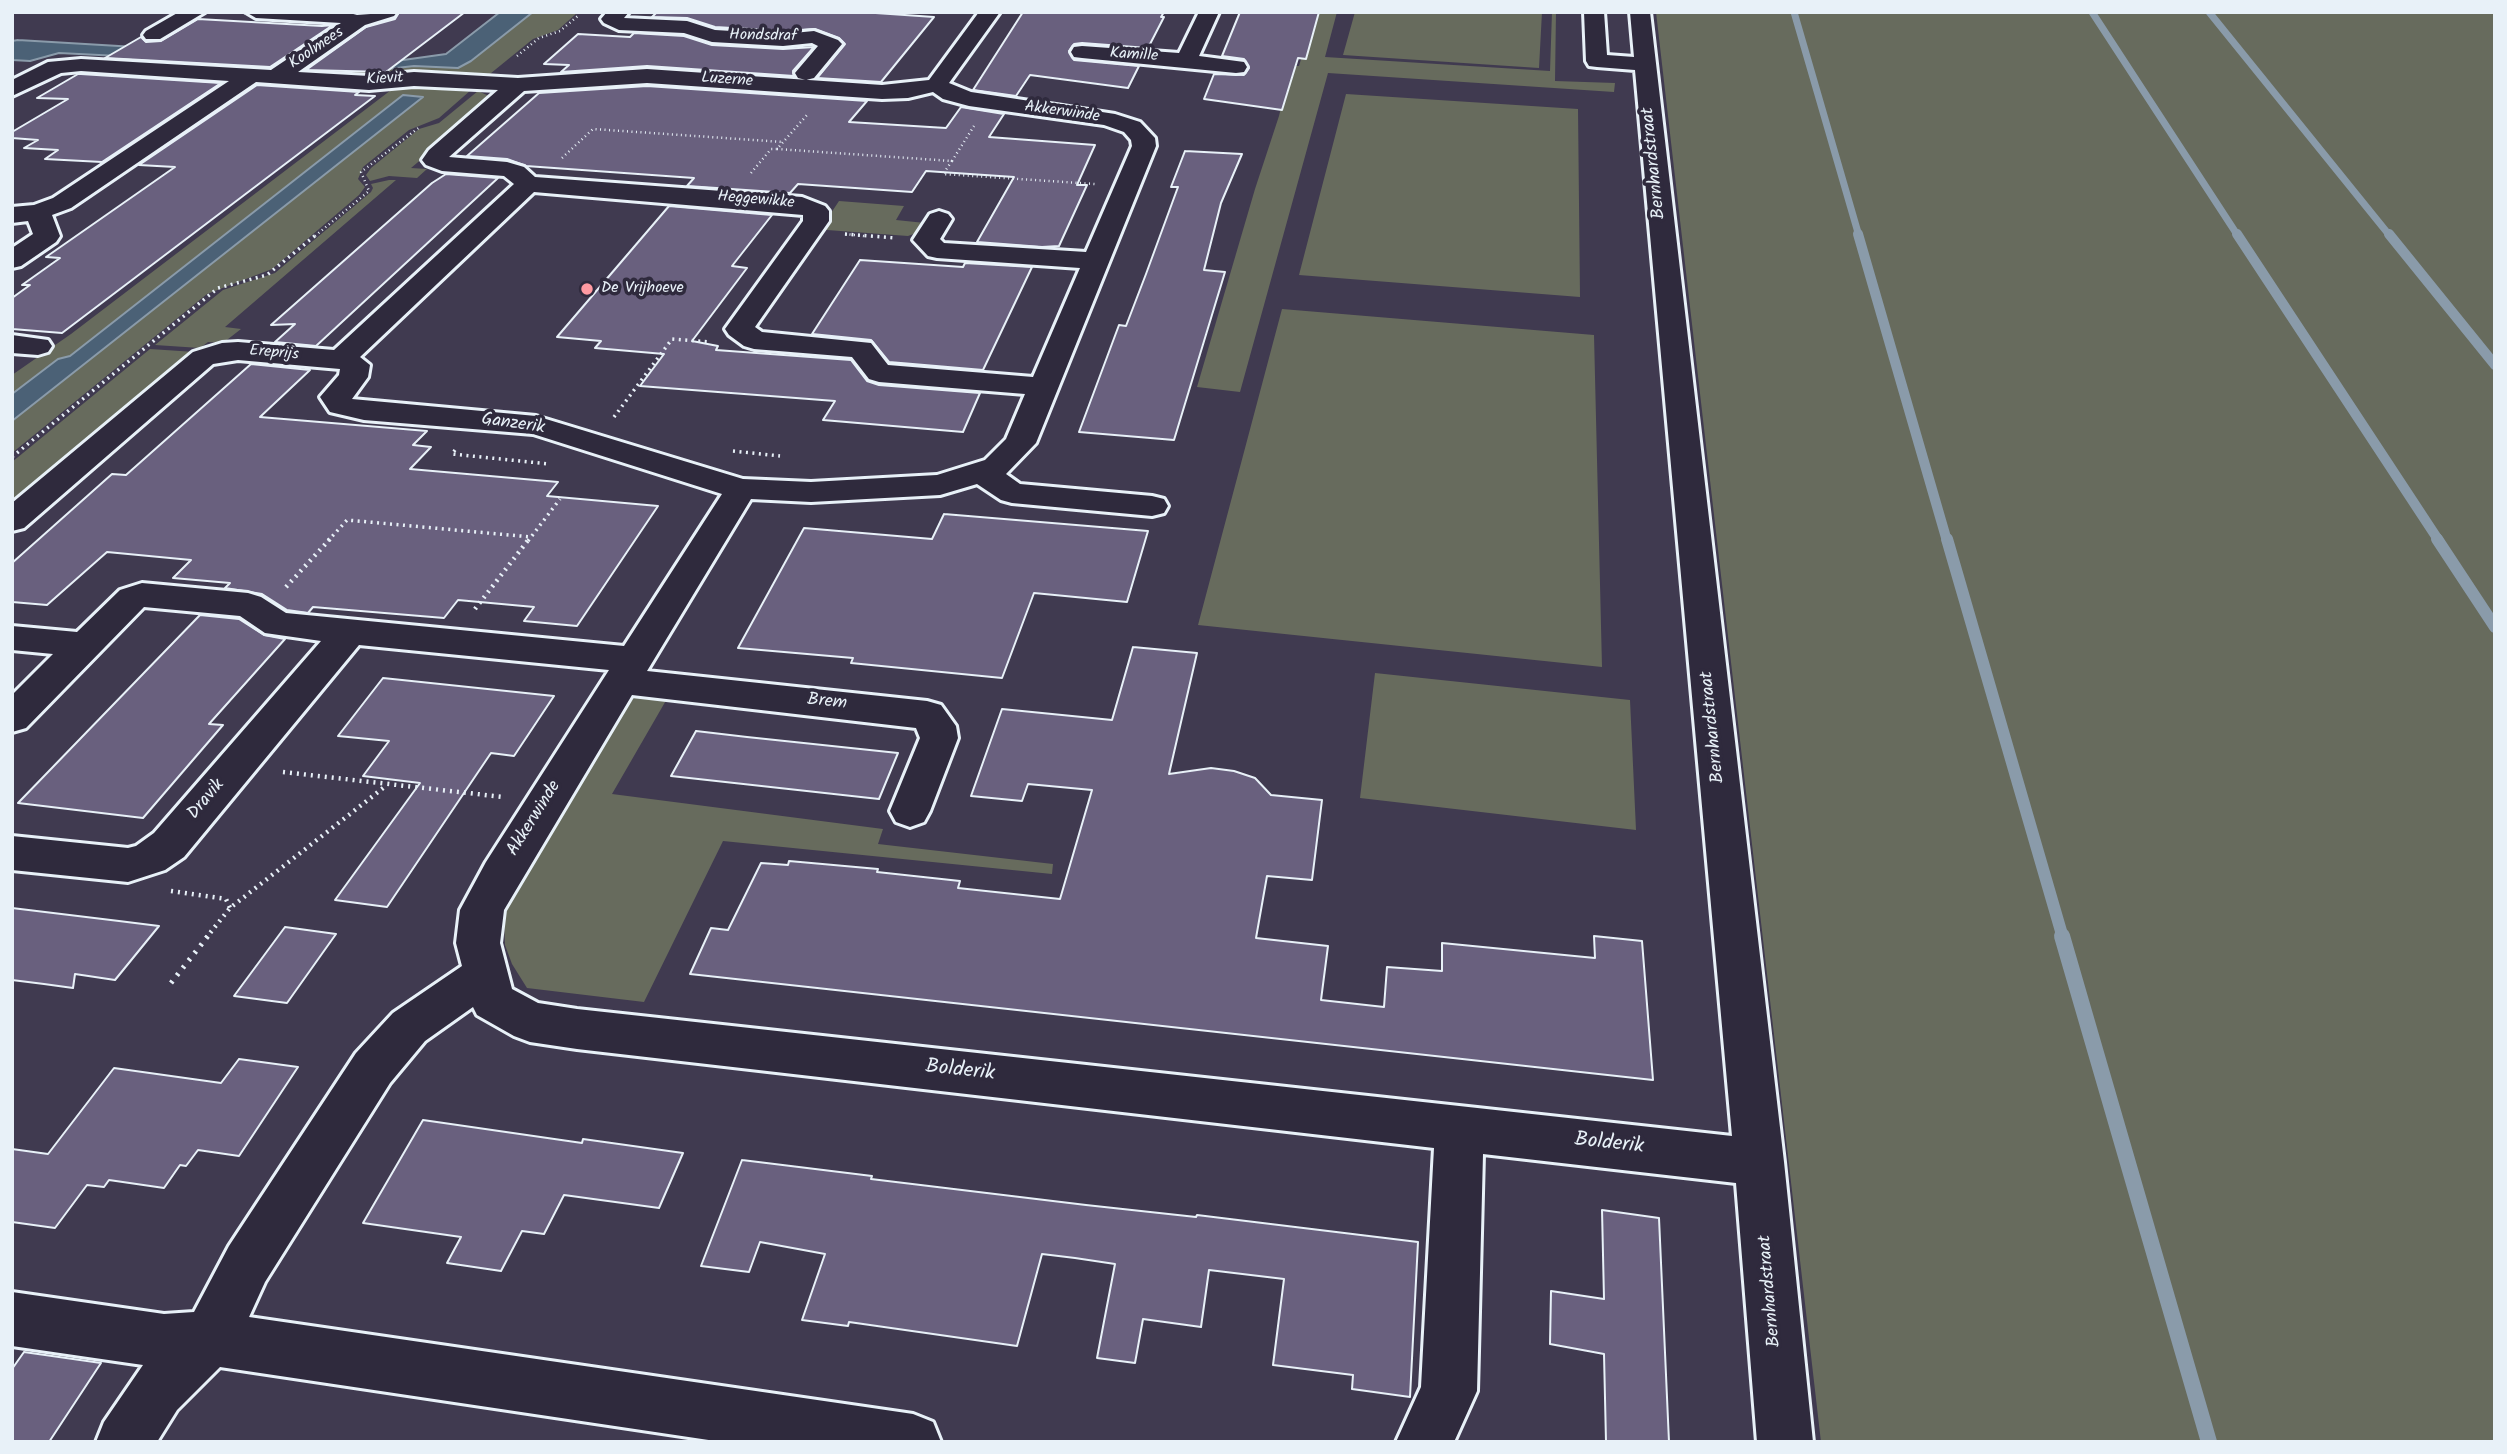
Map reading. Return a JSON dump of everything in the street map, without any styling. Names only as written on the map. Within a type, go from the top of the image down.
[{"type":"street","points":[[153,35],[195,12]]},
{"type":"street","name":"Koolmees","points":[[256,12],[340,17],[358,21]]},
{"type":"street","name":"Koolmees","points":[[276,77],[358,21],[387,12]]},
{"type":"street","name":"Hondsdraf","points":[[619,12],[611,19],[619,24],[687,27],[712,36],[783,40],[814,37],[831,44],[806,73]]},
{"type":"street","points":[[937,85],[990,12]]},
{"type":"street","points":[[1186,61],[1209,12]]},
{"type":"street","points":[[1594,12],[1597,61],[1645,64]]},
{"type":"street","name":"Bernhardstraat","points":[[1640,12],[1759,1162],[1785,1442]]},
{"type":"street","name":"Hondsdraf","points":[[814,37],[829,20]]},
{"type":"street","name":"Hondsdraf","points":[[668,77],[712,36]]},
{"type":"street","name":"Kamille","points":[[1082,52],[1237,67]]},
{"type":"street","name":"Kievit","points":[[12,89],[56,67],[81,65],[369,83],[414,79],[518,85]]},
{"type":"street","name":"Kievit","points":[[12,72],[38,74]]},
{"type":"street","points":[[12,260],[47,236],[25,214],[62,203],[252,75]]},
{"type":"street","name":"Luzerne","points":[[518,85],[647,76],[908,91],[937,85]]},
{"type":"street","name":"Heggewikke","points":[[518,85],[436,155],[434,160],[451,166],[507,169],[531,184],[729,198],[802,205],[816,211],[817,220],[740,329],[746,334]]},
{"type":"street","name":"Akkerwinde","points":[[485,974],[478,943],[482,910],[500,874],[741,489],[811,492],[940,485],[996,467],[1020,443],[1144,146],[1143,138],[1132,127],[1107,119],[969,99],[951,94],[937,85]]},
{"type":"street","points":[[341,359],[531,184]]},
{"type":"street","points":[[932,230],[937,250],[1096,261]]},
{"type":"street","points":[[746,334],[754,340],[862,349],[879,373],[1044,387]]},
{"type":"street","name":"Ereprijs","points":[[12,521],[203,358],[222,352],[238,351],[341,359]]},
{"type":"street","name":"Ganzerik","points":[[341,359],[355,365],[354,377],[335,397],[341,406],[364,411],[536,425],[741,489]]},
{"type":"street","points":[[982,473],[1012,493],[1152,506]]},
{"type":"street","points":[[12,718],[132,598],[142,595],[248,605],[278,624],[450,642],[628,671]]},
{"type":"street","name":"Dravik","points":[[12,853],[128,866],[150,858],[169,845],[350,631]]},
{"type":"street","points":[[12,638],[85,645]]},
{"type":"street","name":"Brem","points":[[628,671],[927,715],[937,726],[939,738],[910,811]]},
{"type":"street","points":[[124,1442],[157,1390],[210,1338],[247,1264],[373,1068],[409,1027],[485,974]]},
{"type":"street","name":"Bolderik","points":[[485,974],[493,1001],[530,1022],[1759,1162]]},
{"type":"street","points":[[1423,1442],[1449,1391],[1459,1128]]},
{"type":"street","points":[[12,1319],[164,1341],[210,1338],[913,1442]]},
{"type":"path","points":[[483,83],[539,38],[560,31],[583,12]]},
{"type":"path","points":[[777,149],[830,88]]},
{"type":"path","points":[[12,457],[218,288],[267,275],[369,191],[361,172],[415,128],[426,125]]},
{"type":"path","points":[[531,184],[593,128],[783,142]]},
{"type":"path","points":[[729,198],[771,149],[952,161],[943,174],[1127,187]]},
{"type":"path","points":[[809,232],[932,230]]},
{"type":"path","points":[[594,443],[672,340],[722,343],[746,334]]},
{"type":"path","points":[[450,642],[560,499]]},
{"type":"path","points":[[261,614],[347,520],[531,537]]},
{"type":"path","points":[[235,767],[546,802]]},
{"type":"path","points":[[171,983],[230,908],[388,784]]},
{"type":"path","points":[[150,858],[166,890],[226,899],[230,908]]},
{"type":"green space","points":[[533,12],[578,12],[558,30],[533,39],[485,78],[313,75],[317,72],[308,68],[319,58],[338,59],[379,70],[414,66],[458,68],[471,61]]},
{"type":"green space","points":[[1315,12],[1337,12],[1325,57],[1550,71],[1552,12],[1556,12],[1555,81],[1615,83],[1614,92],[1328,73],[1240,392],[1197,387],[1279,116],[1285,91],[1277,66],[1299,66]]},
{"type":"green space","points":[[1355,12],[1542,12],[1539,68],[1343,55]]},
{"type":"green space","points":[[1656,12],[2495,12],[2495,1442],[1821,1442]]},
{"type":"green space","points":[[395,87],[471,90],[439,118],[409,130],[363,167],[358,179],[365,187],[359,195],[272,269],[207,294],[12,453],[12,421],[70,357],[58,359],[12,394],[12,375],[71,334]]},
{"type":"green space","points":[[478,91],[493,99],[411,168],[427,169],[417,178],[389,176],[370,181],[366,175],[371,168],[419,129],[439,123]]},
{"type":"green space","points":[[1346,94],[1578,109],[1580,297],[1299,275]]},
{"type":"green space","points":[[396,180],[225,327],[241,329],[223,343],[208,342],[200,348],[155,345],[223,290],[275,273],[371,192],[371,184]]},
{"type":"green space","points":[[839,201],[904,206],[896,220],[925,223],[919,232],[908,236],[827,230],[823,225]]},
{"type":"green space","points":[[1282,309],[1594,335],[1602,667],[1198,625]]},
{"type":"green space","points":[[150,349],[195,352],[12,508],[12,462]]},
{"type":"green space","points":[[1375,673],[1630,700],[1636,830],[1360,798]]},
{"type":"green space","points":[[631,694],[668,697],[612,794],[883,829],[878,844],[1053,864],[1052,874],[723,841],[644,1002],[527,988],[512,964],[505,945],[504,921],[508,901]]},
{"type":"water","points":[[500,12],[533,12],[471,61],[458,68],[414,66],[379,70],[396,61],[446,54]]},
{"type":"water","points":[[12,41],[270,55],[259,63],[59,53],[30,61],[12,60]]},
{"type":"water","points":[[403,95],[423,97],[12,421],[12,394],[58,359],[70,356]]},
{"type":"building","points":[[399,12],[465,12],[386,72],[306,70],[366,27],[395,19]]},
{"type":"building","points":[[657,12],[861,12],[934,17],[881,82],[817,78],[845,44],[839,38],[815,29],[783,31],[715,27],[687,18],[652,17]]},
{"type":"building","points":[[1023,12],[1164,12],[1161,17],[1164,17],[1148,48],[1082,43],[1074,44],[1069,51],[1074,60],[1139,66],[1128,88],[1030,75],[1016,96],[973,90]]},
{"type":"building","points":[[1240,12],[1319,12],[1306,59],[1298,58],[1282,110],[1204,99],[1214,74],[1244,75],[1249,68],[1244,59],[1222,56]]},
{"type":"building","points":[[198,19],[333,25],[270,67],[105,58],[141,37],[146,42],[161,41]]},
{"type":"building","points":[[634,33],[684,36],[712,45],[783,49],[814,47],[793,71],[794,76],[647,66],[561,72],[569,65],[544,64],[578,34],[630,37]]},
{"type":"building","points":[[78,74],[221,83],[102,162],[45,159],[58,150],[24,148],[38,140],[12,138],[12,132],[68,99],[37,98]]},
{"type":"building","points":[[257,85],[359,92],[355,95],[375,96],[62,333],[12,329],[12,298],[30,285],[22,285],[60,258],[46,257],[175,167],[139,165]]},
{"type":"building","points":[[647,86],[867,101],[849,122],[946,128],[961,107],[1004,114],[989,137],[1095,145],[1077,185],[1087,185],[1059,246],[1042,247],[977,242],[1014,177],[926,171],[912,192],[798,184],[790,193],[687,186],[694,178],[526,166],[507,159],[467,156],[539,93]]},
{"type":"building","points":[[1185,151],[1242,154],[1221,203],[1204,270],[1225,272],[1174,440],[1079,432],[1119,325],[1126,326],[1146,274],[1178,187],[1171,187]]},
{"type":"building","points":[[446,174],[498,178],[316,346],[275,342],[295,324],[271,325],[432,183]]},
{"type":"building","points":[[669,206],[772,215],[732,266],[747,268],[692,341],[718,346],[716,350],[851,360],[867,381],[879,385],[980,393],[963,432],[823,420],[835,401],[640,386],[664,354],[595,348],[601,341],[557,337]]},
{"type":"building","points":[[860,260],[963,267],[965,263],[1032,267],[983,370],[889,362],[871,340],[812,334]]},
{"type":"building","points":[[251,364],[310,370],[260,417],[427,431],[413,445],[431,447],[410,469],[558,482],[547,496],[658,506],[577,626],[524,621],[534,607],[458,600],[444,618],[313,607],[308,613],[287,610],[262,594],[225,588],[230,583],[173,578],[191,560],[107,552],[47,605],[12,602],[12,563],[112,474],[126,475]]},
{"type":"building","points":[[944,514],[1148,531],[1127,602],[1034,593],[1002,678],[851,663],[853,658],[738,648],[804,528],[932,539]]},
{"type":"building","points":[[200,615],[239,619],[264,635],[285,639],[209,724],[223,725],[143,818],[18,803]]},
{"type":"building","points":[[1133,647],[1197,653],[1169,774],[1211,768],[1234,771],[1255,778],[1271,795],[1322,800],[1312,880],[1267,876],[1256,938],[1328,946],[1321,1000],[1384,1007],[1387,967],[1442,971],[1442,943],[1595,958],[1594,936],[1642,941],[1653,1080],[690,974],[711,928],[728,930],[761,863],[788,865],[789,861],[878,869],[877,872],[960,881],[958,888],[1060,899],[1092,790],[1028,784],[1022,801],[971,796],[1002,709],[1112,720]]},
{"type":"building","points":[[383,678],[554,696],[514,756],[491,753],[387,907],[335,900],[420,783],[363,776],[389,741],[338,736]]},
{"type":"building","points":[[696,731],[898,753],[879,799],[671,776]]},
{"type":"building","points":[[12,908],[159,926],[115,980],[75,974],[73,988],[12,980]]},
{"type":"building","points":[[285,927],[336,934],[287,1003],[234,996]]},
{"type":"building","points":[[239,1059],[298,1067],[239,1156],[198,1150],[186,1166],[180,1165],[164,1188],[109,1180],[104,1187],[87,1185],[55,1228],[12,1222],[12,1149],[48,1154],[114,1068],[221,1083]]},
{"type":"building","points":[[423,1120],[582,1143],[583,1139],[683,1153],[659,1208],[564,1195],[544,1234],[522,1231],[501,1271],[447,1263],[461,1237],[363,1223]]},
{"type":"building","points":[[742,1160],[872,1176],[871,1179],[1418,1242],[1410,1397],[1352,1389],[1353,1375],[1273,1365],[1284,1279],[1209,1270],[1201,1327],[1143,1319],[1135,1363],[1097,1358],[1115,1264],[1075,1258],[1042,1254],[1017,1346],[849,1322],[848,1326],[802,1320],[825,1254],[760,1242],[749,1272],[701,1266]]},
{"type":"building","points":[[1602,1210],[1659,1218],[1669,1442],[1606,1442],[1604,1354],[1550,1344],[1551,1291],[1604,1299]]},
{"type":"building","points":[[24,1352],[101,1363],[49,1442],[12,1442],[12,1369]]},
{"type":"waterway","points":[[1794,12],[1859,236]]},
{"type":"waterway","points":[[2092,12],[2238,236]]},
{"type":"waterway","points":[[2209,12],[2390,236]]},
{"type":"waterway","points":[[1858,234],[1947,541]]},
{"type":"waterway","points":[[2237,234],[2439,541]]},
{"type":"waterway","points":[[2389,234],[2495,365]]},
{"type":"waterway","points":[[1947,539],[2063,938]]},
{"type":"waterway","points":[[2437,539],[2495,627]]},
{"type":"waterway","points":[[2062,936],[2209,1442]]},
{"type":"place","name":"De Vrijhoeve","points":[[587,289]]}]
